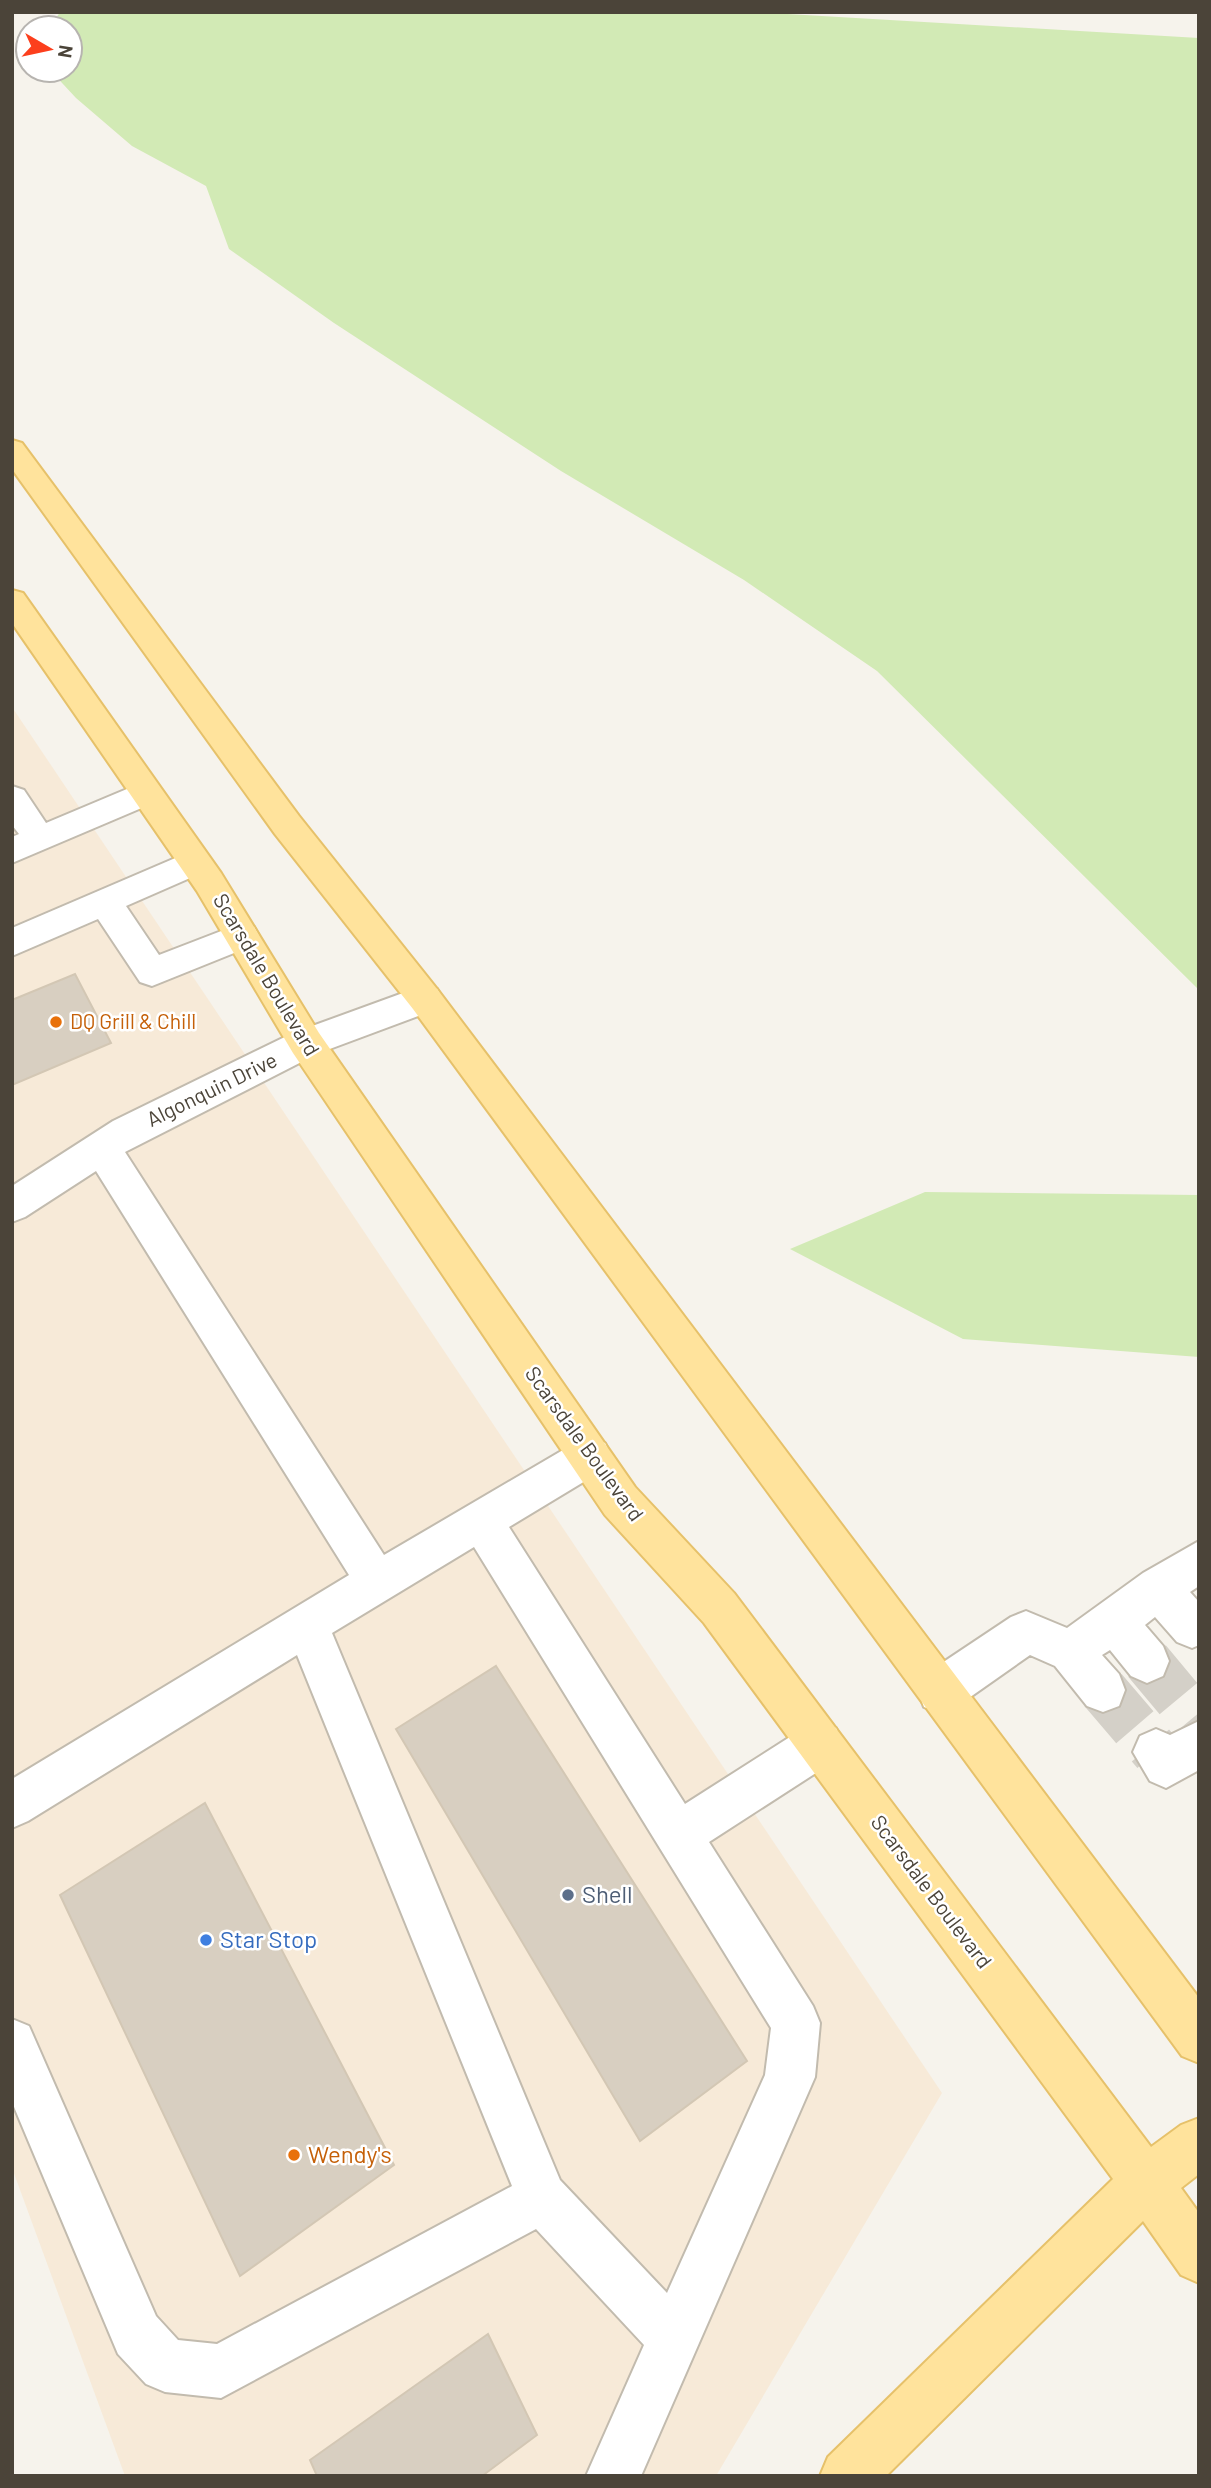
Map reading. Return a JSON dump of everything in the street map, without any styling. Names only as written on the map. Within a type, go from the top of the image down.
[{"type":"main road","points":[[12,449],[287,825],[425,999],[1199,2039]]},
{"type":"main road","name":"Scarsdale Boulevard","points":[[16,613],[194,862],[306,1043],[620,1501],[719,1608],[1146,2182],[1199,2258]]},
{"type":"main road","points":[[847,2476],[1146,2182],[1199,2143]]},
{"type":"street","points":[[12,798],[25,845],[146,793]]},
{"type":"street","points":[[12,943],[194,862]]},
{"type":"street","points":[[104,901],[152,972],[242,936]]},
{"type":"street","name":"Algonquin Drive","points":[[12,1206],[126,1132],[306,1043],[425,999]]},
{"type":"street","points":[[102,1148],[377,1582]]},
{"type":"street","points":[[12,1805],[377,1582],[590,1456]]},
{"type":"street","points":[[481,1520],[796,2023],[790,2077],[613,2476]]},
{"type":"street","points":[[1071,1651],[1199,1561]]},
{"type":"street","points":[[1158,1588],[1192,1627]]},
{"type":"street","points":[[1113,1620],[1147,1661]]},
{"type":"street","points":[[307,1625],[542,2198],[674,2338]]},
{"type":"street","points":[[940,1691],[1026,1632],[1071,1651],[1103,1690]]},
{"type":"street","points":[[1156,1752],[1166,1765],[1199,1742]]},
{"type":"street","points":[[678,1835],[820,1744]]},
{"type":"street","points":[[12,2043],[137,2335],[164,2365],[221,2371],[542,2198]]},
{"type":"shaded area","points":[[12,707],[942,2093],[716,2476],[125,2476],[12,2168]]},
{"type":"green space","points":[[752,12],[1199,38],[1199,993],[1197,988],[877,671],[744,580],[561,471],[334,323],[229,249],[206,186],[132,146],[63,84],[84,84],[84,14],[59,14]]},
{"type":"green space","points":[[925,1192],[1199,1195],[1199,1357],[963,1339],[790,1249]]},
{"type":"building","name":"DQ Grill & Chill","points":[[75,974],[111,1043],[12,1085],[12,1000]]},
{"type":"building","name":"Shell","points":[[496,1666],[747,2061],[640,2141],[396,1729]]},
{"type":"building","points":[[205,1803],[394,2165],[240,2276],[60,1895]]},
{"type":"building","points":[[488,2334],[537,2435],[482,2476],[317,2476],[310,2460]]},
{"type":"tunnel","points":[[1147,1661],[1198,1722]]},
{"type":"tunnel","points":[[1103,1690],[1156,1752]]},
{"type":"place","name":"DQ Grill & Chill","points":[[56,1022]]},
{"type":"place","name":"Shell","points":[[568,1895]]},
{"type":"place","name":"Star Stop","points":[[206,1940]]},
{"type":"place","name":"Wendy's","points":[[294,2155]]}]
